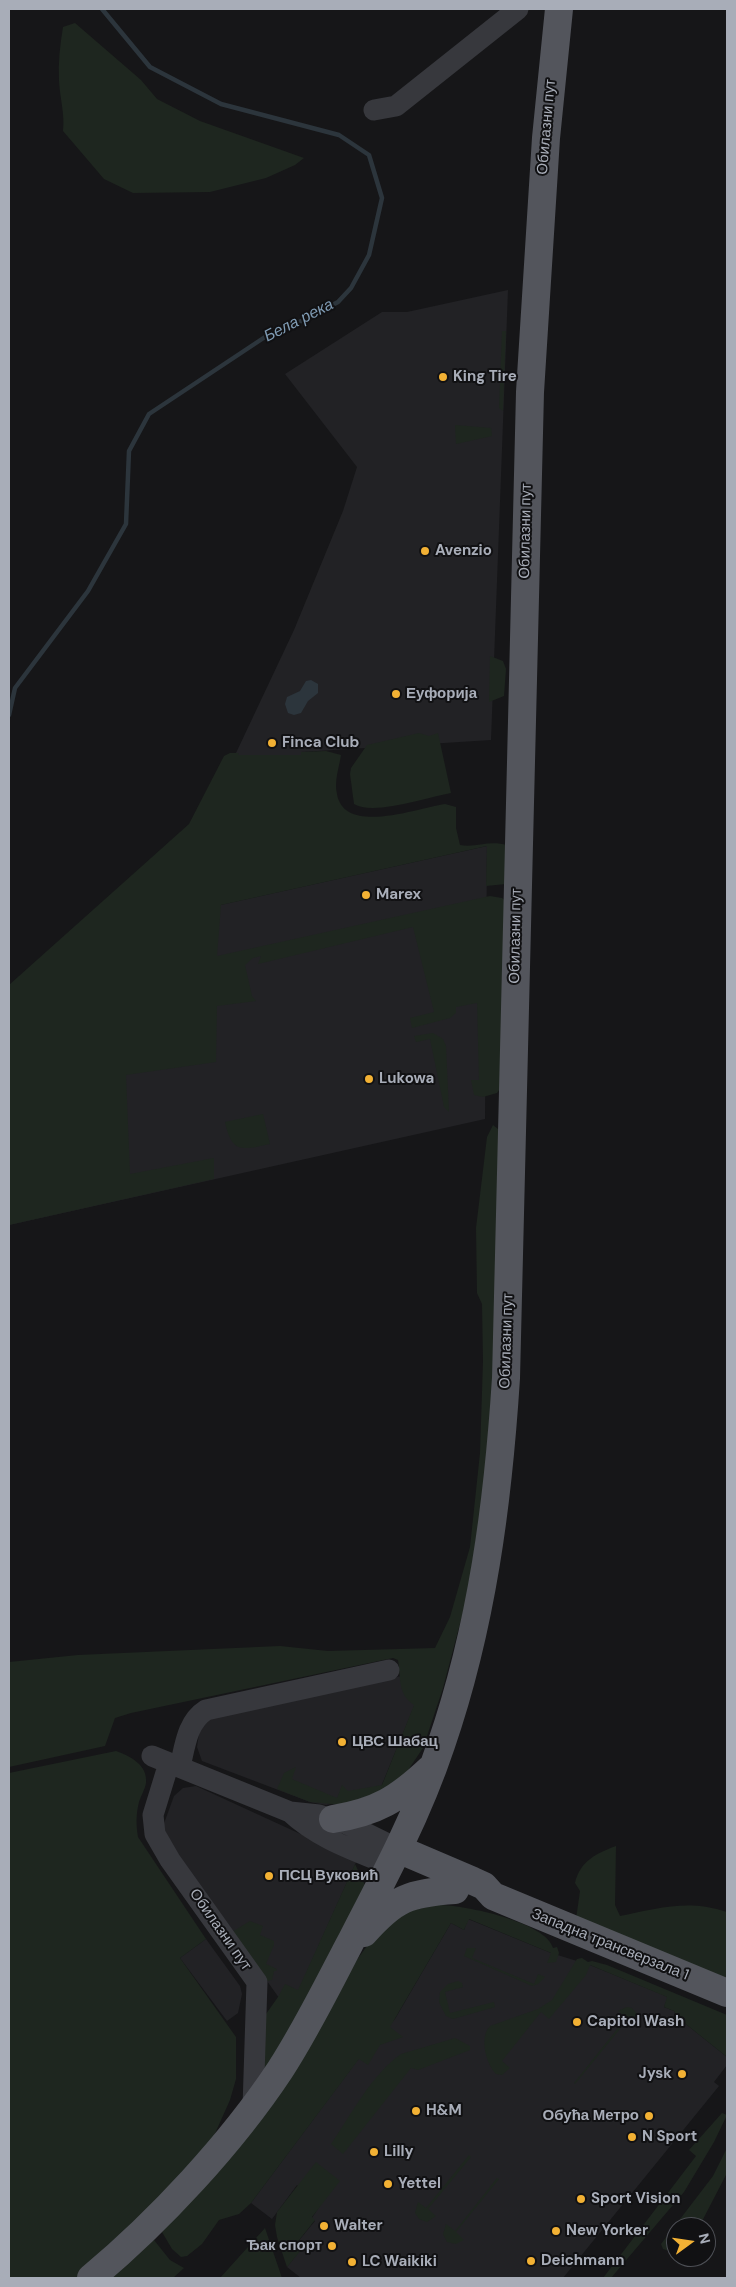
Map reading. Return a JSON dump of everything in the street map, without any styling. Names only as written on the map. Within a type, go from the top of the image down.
[{"type":"main road","name":"Обилазни пут","points":[[91,2278],[168,2205],[253,2107],[282,2068],[312,2019],[394,1857],[433,1766],[457,1694],[481,1596],[494,1518],[503,1422],[508,1312],[530,392],[544,156],[559,9]]},
{"type":"main road","points":[[333,1819],[364,1814],[377,1808],[414,1784],[433,1766]]},
{"type":"main road","name":"Западна трансверзала 1","points":[[394,1857],[415,1877],[480,1897],[493,1896]]},
{"type":"main road","name":"Западна трансверзала 1","points":[[394,1857],[473,1881],[484,1886],[493,1896],[727,1993]]},
{"type":"main road","points":[[342,1959],[381,1914],[396,1903],[417,1894],[455,1890]]},
{"type":"street","points":[[374,110],[396,106],[518,9]]},
{"type":"street","name":"Обилазни пут","points":[[253,2107],[257,1982],[170,1860],[155,1834],[153,1815],[167,1762],[198,1715],[206,1710],[389,1670]]},
{"type":"street","points":[[167,1762],[290,1812],[333,1819],[394,1857]]},
{"type":"street","points":[[290,1812],[301,1823],[346,1847],[394,1857]]},
{"type":"shaded area","points":[[75,23],[141,80],[157,99],[200,121],[304,158],[295,165],[266,178],[210,192],[133,193],[104,179],[63,131],[59,74],[60,47],[63,27]]},
{"type":"shaded area","points":[[508,290],[491,740],[302,752],[301,755],[238,755],[236,753],[294,630],[343,511],[357,467],[285,374],[382,312],[407,312]]},
{"type":"shaded area","points":[[502,331],[506,331],[503,411],[499,408]]},
{"type":"shaded area","points":[[455,425],[491,428],[492,436],[456,444]]},
{"type":"shaded area","points":[[490,656],[503,661],[506,669],[504,696],[489,702]]},
{"type":"shaded area","points":[[311,680],[318,684],[318,693],[308,701],[301,713],[294,715],[288,713],[285,704],[287,697],[300,691],[306,681]]},
{"type":"shaded area","points":[[419,733],[429,736],[438,733],[451,793],[387,807],[363,807],[354,804],[351,768],[367,745]]},
{"type":"shaded area","points":[[326,751],[341,755],[336,784],[337,794],[343,807],[353,814],[367,817],[401,814],[445,804],[456,807],[456,828],[460,845],[471,846],[494,843],[507,845],[506,884],[486,886],[487,846],[221,905],[217,956],[490,896],[502,898],[508,903],[500,1089],[497,1093],[483,1097],[474,1095],[471,1080],[479,1080],[477,1003],[456,1007],[456,1013],[450,1018],[412,1028],[410,1018],[434,1012],[413,927],[258,964],[261,956],[253,958],[245,965],[252,996],[256,1001],[217,1006],[216,1062],[126,1075],[130,1174],[214,1158],[214,1179],[9,1225],[9,985],[189,824],[224,756],[230,753],[239,753],[238,755],[301,755],[301,752]]},
{"type":"shaded area","points":[[487,846],[485,1119],[9,1225],[9,1001],[89,934]]},
{"type":"shaded area","points":[[433,1033],[443,1039],[446,1046],[449,1112],[444,1107],[430,1039],[416,1042],[414,1036]]},
{"type":"shaded area","points":[[263,1114],[270,1144],[252,1148],[235,1145],[231,1140],[225,1122]]},
{"type":"shaded area","points":[[493,1125],[498,1129],[501,1143],[496,1413],[467,1597],[443,1688],[423,1748],[398,1785],[343,1805],[310,1802],[277,1789],[284,1773],[296,1767],[292,1779],[337,1798],[342,1785],[348,1791],[382,1785],[414,1705],[402,1690],[398,1660],[393,1658],[131,1713],[115,1718],[105,1746],[9,1767],[9,1662],[78,1655],[280,1646],[328,1651],[435,1648],[450,1617],[470,1547],[480,1453],[483,1361],[482,1304],[477,1293],[476,1228],[487,1137]]},
{"type":"shaded area","points":[[429,1670],[378,1794],[326,1805],[310,1802],[202,1761],[197,1747],[200,1727],[207,1718]]},
{"type":"shaded area","points":[[116,1751],[137,1762],[146,1777],[146,1783],[137,1811],[138,1837],[206,1939],[180,1958],[236,2037],[236,2079],[230,2100],[208,2149],[80,2278],[9,2278],[9,1773]]},
{"type":"shaded area","points":[[196,1786],[357,1860],[289,2012],[165,1837],[162,1829],[174,1796],[183,1788]]},
{"type":"shaded area","points":[[616,1846],[615,1905],[620,1916],[686,1905],[713,1908],[727,1912],[727,1980],[576,1919],[580,1891],[575,1883],[577,1875],[590,1859]]},
{"type":"shaded area","points":[[355,1864],[365,1885],[359,1907],[263,2079],[261,2021],[285,1984],[298,1990]]},
{"type":"shaded area","points":[[437,1905],[449,1905],[483,1911],[502,1916],[536,1930],[547,1939],[553,1948],[557,1947],[559,1953],[556,1962],[547,1963],[551,1953],[469,1919],[464,1930],[451,1923],[390,2027],[403,2037],[380,2045],[368,2065],[359,2059],[251,2203],[239,2214],[219,2220],[202,2244],[187,2256],[181,2257],[172,2249],[162,2232],[356,1961],[386,1920],[413,1910]]},
{"type":"shaded area","points":[[468,1919],[551,1953],[590,1965],[668,1997],[664,2007],[674,2011],[677,2017],[727,2057],[727,2065],[714,2082],[719,2086],[563,2278],[301,2278],[287,2267],[301,2249],[296,2244],[315,2221],[312,2218],[321,2204],[297,2185],[272,2219],[251,2203],[359,2058],[395,2019],[451,1923],[464,1930]]},
{"type":"shaded area","points":[[250,1921],[263,1926],[260,1935],[274,1941],[266,1964],[277,1969],[274,1971],[272,1980],[267,1981],[232,1932]]},
{"type":"shaded area","points":[[206,1939],[240,1986],[242,1994],[238,2013],[227,2021],[180,1958]]},
{"type":"shaded area","points":[[467,1948],[476,1948],[472,1958],[534,1984],[538,1974],[545,1977],[538,1984],[532,1986],[464,1956]]},
{"type":"shaded area","points":[[582,1958],[588,1962],[592,1961],[607,1965],[727,2015],[727,2057],[677,2017],[674,2011],[664,2007],[667,1997],[590,1965],[586,1975],[549,2019],[541,2012],[502,2061],[510,2068],[502,2075],[496,2074],[489,2064],[484,2043],[490,2026],[538,2009],[552,2000],[577,1959]]},
{"type":"shaded area","points":[[458,1981],[462,1983],[463,1987],[445,1992],[450,2013],[494,2002],[495,2007],[453,2019],[446,2016],[439,2002],[440,1992],[448,1984]]},
{"type":"shaded area","points":[[627,2007],[632,2008],[637,2014],[637,2025],[628,2019],[575,2084],[626,2018],[618,2011]]},
{"type":"shaded area","points":[[455,2038],[470,2046],[470,2050],[418,2070],[411,2068],[343,2154],[331,2144],[371,2084],[390,2062],[401,2054]]},
{"type":"shaded area","points":[[722,2113],[727,2115],[714,2142],[684,2192],[611,2278],[603,2278],[696,2156],[689,2150]]},
{"type":"shaded area","points":[[727,2148],[727,2173],[704,2217],[682,2217],[713,2176]]},
{"type":"shaded area","points":[[469,2155],[471,2157],[428,2209],[436,2216],[427,2222],[419,2219],[415,2213],[418,2202],[426,2208]]},
{"type":"shaded area","points":[[316,2162],[340,2181],[312,2217],[315,2220],[296,2244],[302,2249],[287,2267],[277,2237],[275,2225],[277,2212]]},
{"type":"shaded area","points":[[497,2178],[499,2179],[456,2232],[464,2240],[456,2244],[447,2242],[443,2234],[446,2224],[455,2231]]},
{"type":"shaded area","points":[[265,2228],[282,2278],[220,2278]]},
{"type":"shaded area","points":[[666,2237],[666,2250],[663,2249],[661,2244]]},
{"type":"shaded area","points":[[154,2240],[170,2260],[184,2268],[173,2278],[107,2278],[148,2242]]},
{"type":"waterway","name":"Бела река","points":[[9,715],[15,688],[88,591],[126,524],[129,451],[149,414],[268,335],[306,319],[338,302],[351,288],[369,255],[382,198],[369,155],[339,135],[221,104],[150,67],[102,9]]},
{"type":"place","name":"King Tire","points":[[443,377]]},
{"type":"place","name":"Avenzio","points":[[425,551]]},
{"type":"place","name":"Еуфорија","points":[[396,694]]},
{"type":"place","name":"Finca Club","points":[[272,743]]},
{"type":"place","name":"Marex","points":[[366,895]]},
{"type":"place","name":"Lukowa","points":[[369,1079]]},
{"type":"place","name":"ЦВС Шабац","points":[[342,1742]]},
{"type":"place","name":"ПСЦ Вуковић","points":[[269,1876]]},
{"type":"place","name":"Capitol Wash","points":[[577,2022]]},
{"type":"place","name":"Jysk","points":[[682,2074]]},
{"type":"place","name":"H&M","points":[[416,2111]]},
{"type":"place","name":"Обућа Метро","points":[[649,2116]]},
{"type":"place","name":"N Sport","points":[[632,2137]]},
{"type":"place","name":"Lilly","points":[[374,2152]]},
{"type":"place","name":"Yettel","points":[[388,2184]]},
{"type":"place","name":"Sport Vision","points":[[581,2199]]},
{"type":"place","name":"Walter","points":[[324,2226]]},
{"type":"place","name":"New Yorker","points":[[556,2231]]},
{"type":"place","name":"Ђак спорт","points":[[332,2246]]},
{"type":"place","name":"Deichmann","points":[[531,2261]]},
{"type":"place","name":"LC Waikiki","points":[[352,2262]]}]
